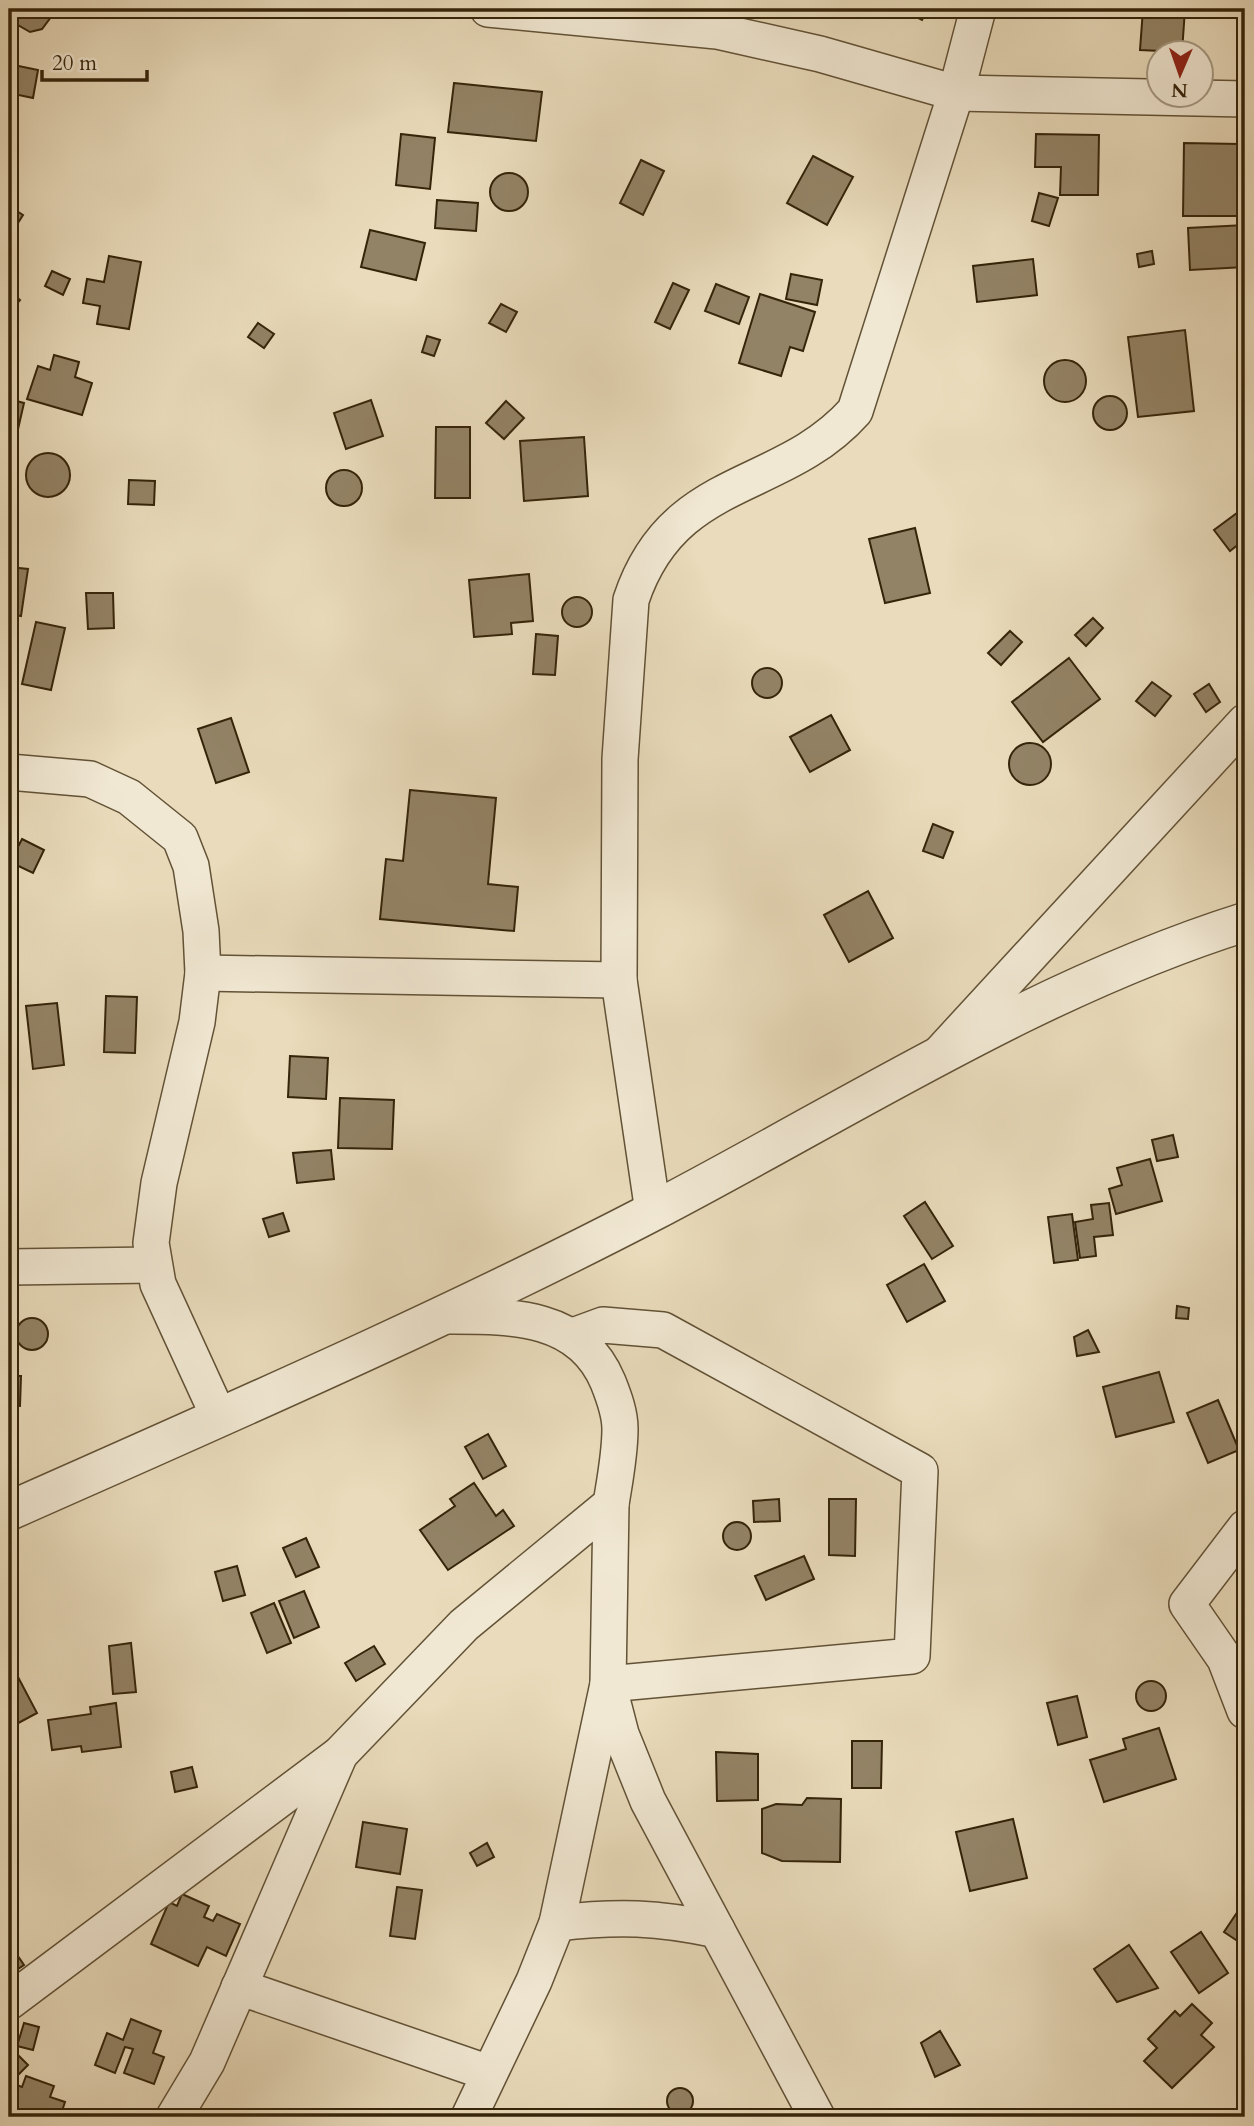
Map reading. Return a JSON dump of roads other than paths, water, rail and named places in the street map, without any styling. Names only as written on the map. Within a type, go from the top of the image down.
[{"type":"street","points":[[488,9],[717,31],[820,54],[956,93],[1245,99]]},
{"type":"street","points":[[653,1212],[619,980],[620,759],[631,600],[638,579],[664,537],[702,503],[810,449],[834,434],[855,411],[956,93],[978,9]]},
{"type":"street","points":[[933,1060],[1245,722]]},
{"type":"street","points":[[9,772],[90,779],[129,797],[180,838],[191,866],[203,973],[197,1022],[159,1183],[151,1243],[158,1284],[219,1418]]},
{"type":"street","points":[[9,1511],[446,1316],[653,1212],[933,1060],[1048,1002],[1182,942],[1245,922]]},
{"type":"street","points":[[203,973],[619,980]]},
{"type":"street","points":[[9,1266],[153,1265]]},
{"type":"street","points":[[446,1316],[496,1316],[534,1321],[573,1336],[588,1349],[599,1366],[615,1400],[621,1426],[611,1504],[608,1684],[557,1923],[534,1981],[469,2117]]},
{"type":"street","points":[[573,1336],[603,1325],[663,1330],[920,1471],[912,1656],[608,1684]]},
{"type":"street","points":[[9,2001],[340,1754],[464,1625],[611,1504]]},
{"type":"street","points":[[1245,1528],[1187,1604],[1225,1659],[1245,1711]]},
{"type":"street","points":[[608,1684],[621,1734],[648,1801],[817,2117]]},
{"type":"street","points":[[174,2117],[207,2062],[340,1754]]},
{"type":"street","points":[[557,1923],[620,1916],[671,1920],[717,1930]]},
{"type":"street","points":[[239,1987],[488,2073]]}]
